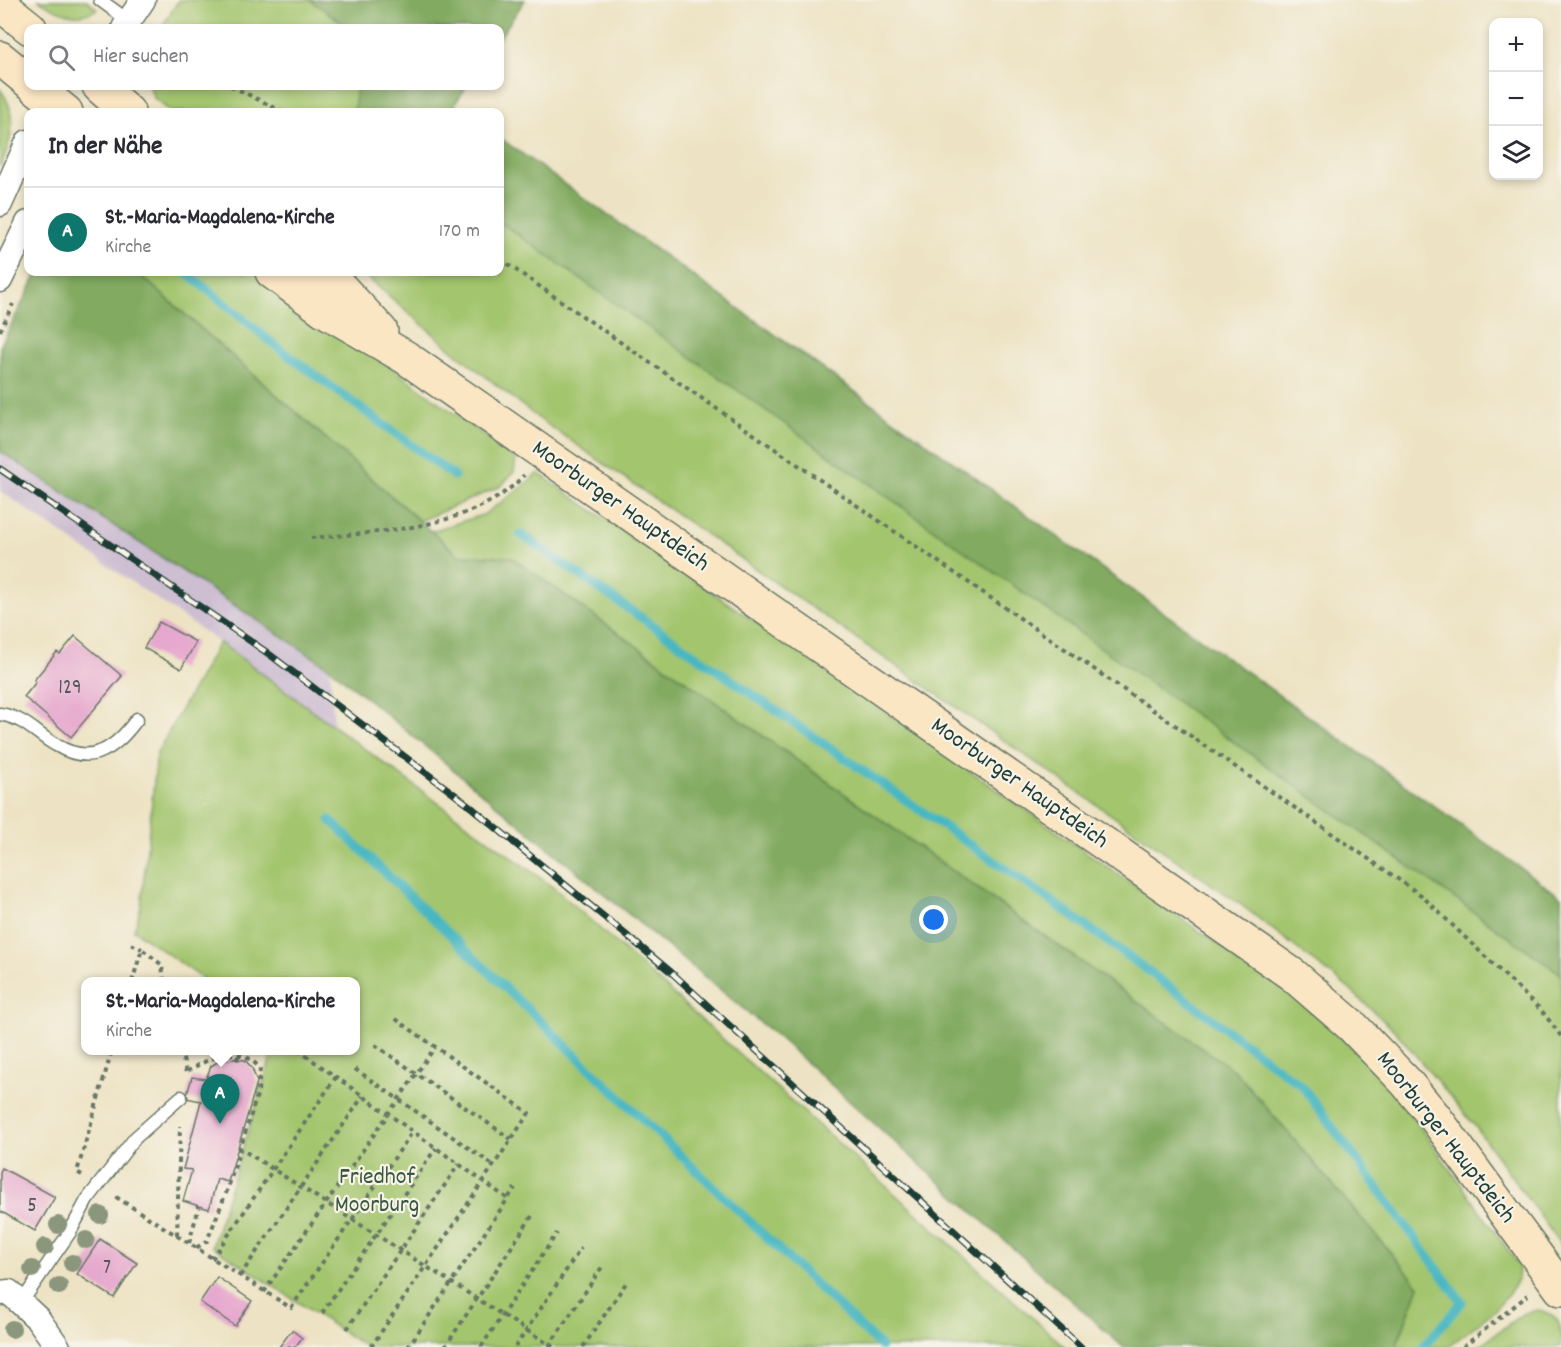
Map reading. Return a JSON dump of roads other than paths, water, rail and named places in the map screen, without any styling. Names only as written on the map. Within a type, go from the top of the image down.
[{"type":"main road","points":[[0,4],[25,24]]},
{"type":"main road","points":[[0,58],[24,77]]},
{"type":"main road","points":[[90,108],[92,90]]},
{"type":"main road","points":[[103,90],[124,108]]},
{"type":"main road","name":"Moorburger Hauptdeich","points":[[277,276],[324,310],[405,357],[1240,938],[1323,1000],[1380,1054],[1434,1116],[1561,1288]]},
{"type":"main road","name":"Moorburger Hauptdeich","points":[[326,276],[338,285],[405,357]]},
{"type":"street","points":[[127,24],[143,0]]},
{"type":"street","points":[[0,204],[24,151]]},
{"type":"street","points":[[0,280],[24,231]]},
{"type":"street","points":[[10,1298],[38,1319],[58,1347]]},
{"type":"lane","points":[[100,0],[125,24]]},
{"type":"lane","points":[[0,714],[21,720],[55,745],[66,750],[87,754],[103,751],[113,746],[137,719]]},
{"type":"lane","points":[[10,1298],[70,1232],[87,1200],[135,1138],[181,1097]]},
{"type":"waterway","points":[[191,276],[281,350],[454,476]]},
{"type":"waterway","points":[[520,534],[1036,890],[1302,1086],[1462,1302],[1423,1347]]},
{"type":"waterway","points":[[330,820],[881,1347]]},
{"type":"railway","points":[[0,469],[269,654],[466,803],[671,972],[1081,1347]]},
{"type":"place","name":"St.-Maria-Magdalena-Kirche","points":[[220,1124]]},
{"type":"park label","name":"Friedhof Moorburg","points":[[377,1192]]}]
